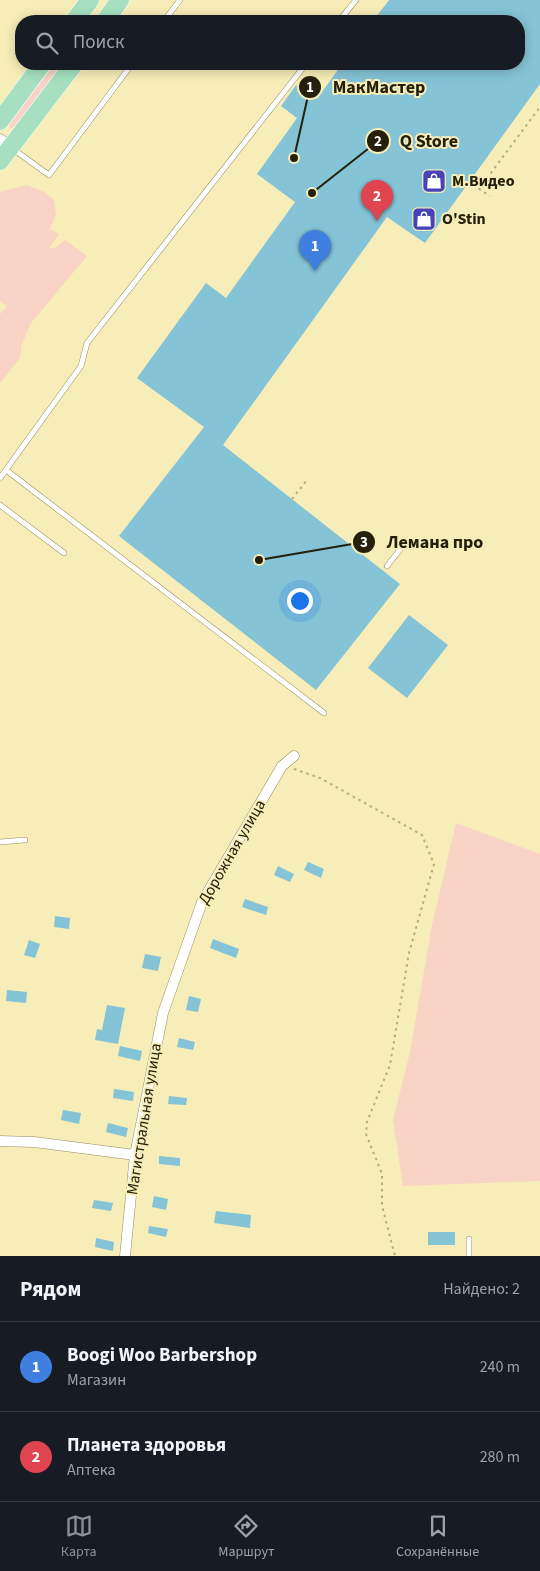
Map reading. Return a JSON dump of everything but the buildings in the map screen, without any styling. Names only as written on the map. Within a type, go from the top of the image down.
[{"type":"highway","points":[[79,15],[90,0]]},
{"type":"highway","points":[[109,15],[120,0]]},
{"type":"highway","points":[[0,121],[38,70]]},
{"type":"highway","points":[[0,161],[5,143],[69,70]]},
{"type":"street","name":"Дорожная улица","points":[[163,1013],[202,902],[282,766],[294,756]]},
{"type":"street","name":"Магистральная улица","points":[[125,1256],[135,1155],[163,1013]]},
{"type":"street","points":[[0,1141],[34,1142],[135,1155]]},
{"type":"lane","points":[[169,15],[180,0]]},
{"type":"lane","points":[[344,15],[356,0]]},
{"type":"lane","points":[[5,143],[49,175],[128,70]]},
{"type":"lane","points":[[0,478],[81,366],[87,343],[301,70]]},
{"type":"lane","points":[[6,470],[324,713]]},
{"type":"lane","points":[[0,505],[64,553]]},
{"type":"lane","points":[[387,566],[407,541]]},
{"type":"lane","points":[[0,842],[25,840]]},
{"type":"lane","points":[[469,1239],[469,1256]]},
{"type":"path","points":[[480,189],[540,108]]},
{"type":"path","points":[[473,177],[480,189],[490,196]]},
{"type":"path","points":[[292,499],[307,480]]},
{"type":"path","points":[[282,766],[320,778],[422,835],[434,864],[409,953],[390,1065],[367,1122],[366,1134],[382,1174],[382,1206],[395,1256]]},
{"type":"shaded area","points":[[48,70],[59,70],[16,127],[10,128],[9,122]]},
{"type":"shaded area","points":[[27,185],[44,192],[54,200],[56,215],[50,229],[59,234],[49,248],[55,248],[65,240],[87,256],[31,323],[21,346],[20,358],[0,383],[0,314],[7,306],[0,301],[0,192]]},
{"type":"shaded area","points":[[456,823],[540,854],[540,1181],[403,1186],[393,1120],[410,1052],[432,925]]},
{"type":"place","name":"МакМастер","points":[[294,158]]},
{"type":"place","name":"М.Видео","points":[[434,181]]},
{"type":"place","name":"Q Store","points":[[312,193]]},
{"type":"place","name":"O'Stin","points":[[424,219]]},
{"type":"place","name":"Планета здоровья","points":[[377,221]]},
{"type":"place","name":"Boogi Woo Barbershop","points":[[315,271]]},
{"type":"place","name":"Лемана про","points":[[259,560]]}]
